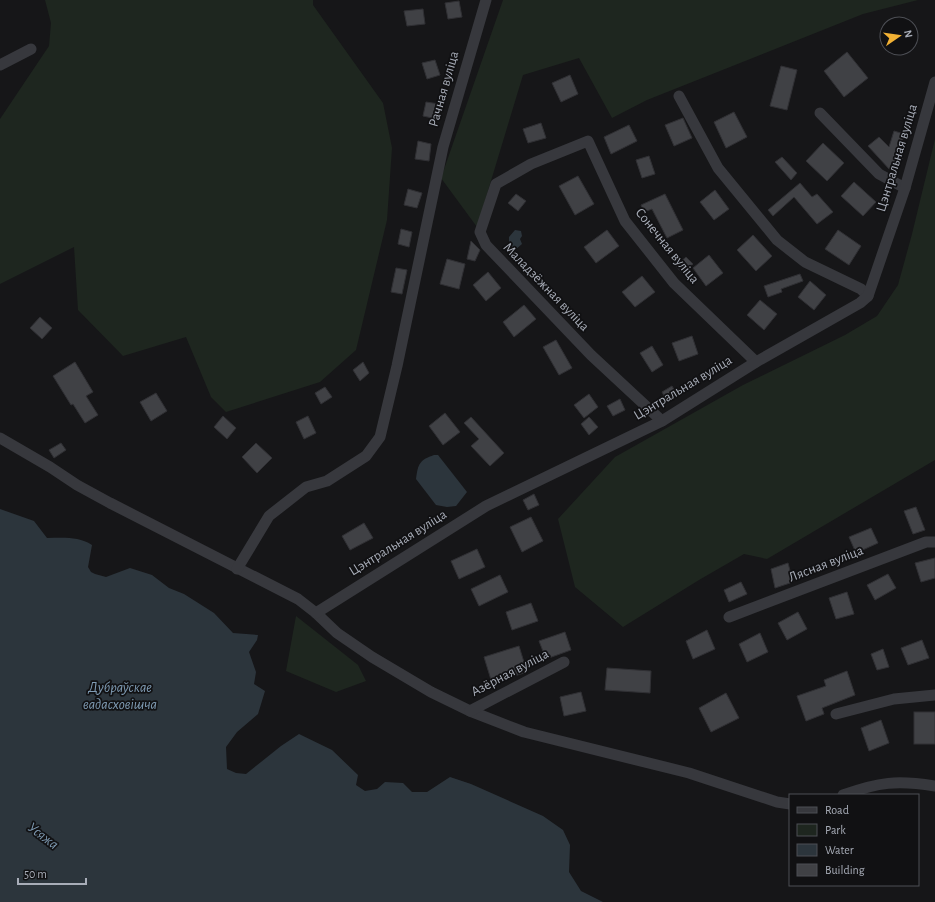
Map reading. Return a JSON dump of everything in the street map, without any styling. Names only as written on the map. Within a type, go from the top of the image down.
[{"type":"street","name":"Рачная вуліца","points":[[237,569],[269,516],[306,488],[327,480],[366,456],[380,437],[397,366],[443,147],[486,0]]},
{"type":"street","points":[[0,65],[31,49]]},
{"type":"street","name":"Цэнтральная вуліца","points":[[316,613],[486,506],[662,421],[756,362],[860,303],[868,296],[905,188],[934,82]]},
{"type":"street","points":[[679,96],[718,168],[777,240],[805,262],[861,289],[868,296]]},
{"type":"street","points":[[820,113],[879,174],[905,188]]},
{"type":"street","name":"Сонечная вуліца","points":[[531,164],[588,141],[625,221],[674,283],[756,362]]},
{"type":"street","name":"Маладзёжная вуліца","points":[[531,164],[496,184],[480,232],[486,245],[590,355],[662,421]]},
{"type":"street","points":[[0,438],[50,467],[77,485],[110,503],[298,599],[316,613],[337,633],[372,657],[431,692],[470,711],[524,732],[689,773],[777,802],[789,804]]},
{"type":"street","name":"Лясная вуліца","points":[[729,617],[926,542],[935,542]]},
{"type":"street","name":"Азёрная вуліца","points":[[470,711],[564,662]]},
{"type":"street","points":[[836,714],[894,699],[935,695]]},
{"type":"street","points":[[847,794],[868,786],[884,783],[902,782],[935,786]]},
{"type":"green space","points":[[45,0],[313,0],[313,5],[383,103],[392,148],[387,220],[356,350],[320,382],[226,412],[211,397],[186,337],[123,356],[78,310],[74,247],[0,284],[0,119],[49,46],[51,23]]},
{"type":"green space","points":[[503,0],[918,0],[863,14],[647,100],[612,118],[579,58],[523,75],[477,227],[441,178]]},
{"type":"green space","points":[[935,139],[935,460],[767,559],[744,554],[623,627],[575,587],[558,519],[615,457],[743,385],[845,335],[877,316],[898,285]]},
{"type":"green space","points":[[296,616],[358,665],[366,681],[336,692],[286,671]]},
{"type":"water","points":[[515,230],[521,231],[522,236],[520,239],[522,244],[515,250],[509,245],[509,237]]},
{"type":"water","points":[[434,455],[438,455],[467,492],[456,506],[447,507],[436,505],[416,479],[420,463]]},
{"type":"water","name":"Дубраўскае вадасховішча","points":[[0,509],[34,521],[47,538],[76,539],[92,545],[88,567],[91,572],[95,574],[106,577],[130,568],[152,575],[169,588],[184,594],[214,613],[233,633],[258,635],[257,640],[249,652],[256,672],[254,684],[265,691],[258,714],[237,732],[226,747],[227,769],[236,773],[246,774],[281,746],[299,734],[332,750],[358,775],[356,785],[365,791],[377,789],[385,782],[403,783],[412,792],[427,792],[450,777],[471,784],[543,816],[563,830],[570,845],[569,872],[581,891],[603,902],[0,902]]},
{"type":"building","points":[[459,1],[462,17],[448,19],[445,3]]},
{"type":"building","points":[[423,9],[425,24],[407,26],[404,11]]},
{"type":"building","points":[[847,52],[868,78],[844,97],[824,71]]},
{"type":"building","points":[[435,60],[440,75],[427,79],[422,63]]},
{"type":"building","points":[[781,66],[797,70],[787,110],[770,106]]},
{"type":"building","points":[[570,75],[578,94],[561,102],[552,83]]},
{"type":"building","points":[[426,102],[439,104],[437,119],[423,116]]},
{"type":"building","points":[[734,112],[747,137],[726,148],[714,122]]},
{"type":"building","points":[[683,118],[692,138],[674,146],[665,125]]},
{"type":"building","points":[[541,123],[546,138],[528,143],[523,129]]},
{"type":"building","points":[[629,125],[637,141],[611,154],[604,137]]},
{"type":"building","points":[[894,131],[904,134],[898,153],[903,158],[890,170],[868,146],[879,137],[889,147]]},
{"type":"building","points":[[418,141],[431,144],[429,161],[415,159]]},
{"type":"building","points":[[823,143],[844,163],[827,181],[806,161]]},
{"type":"building","points":[[649,156],[655,174],[642,178],[636,160]]},
{"type":"building","points":[[782,157],[797,173],[791,180],[775,162]]},
{"type":"building","points":[[578,176],[594,204],[575,215],[559,186]]},
{"type":"building","points":[[854,182],[876,202],[863,216],[841,196]]},
{"type":"building","points":[[800,183],[812,197],[817,194],[833,212],[817,224],[794,197],[773,216],[768,210]]},
{"type":"building","points":[[408,189],[422,193],[417,208],[404,205]]},
{"type":"building","points":[[715,190],[729,209],[714,220],[700,202]]},
{"type":"building","points":[[516,194],[526,201],[518,211],[508,203]]},
{"type":"building","points":[[665,194],[683,230],[667,238],[652,209],[644,212],[641,205]]},
{"type":"building","points":[[401,229],[412,232],[409,247],[398,244]]},
{"type":"building","points":[[607,230],[619,246],[596,263],[584,247]]},
{"type":"building","points":[[838,230],[861,246],[849,265],[825,249]]},
{"type":"building","points":[[753,235],[772,256],[756,271],[737,250]]},
{"type":"building","points":[[471,241],[480,250],[475,261],[467,259]]},
{"type":"building","points":[[709,255],[723,273],[706,286],[693,268]]},
{"type":"building","points":[[686,257],[693,264],[682,273],[676,266]]},
{"type":"building","points":[[447,259],[465,264],[459,289],[440,284]]},
{"type":"building","points":[[396,268],[407,270],[402,294],[391,292]]},
{"type":"building","points":[[488,272],[501,288],[486,301],[473,285]]},
{"type":"building","points":[[800,274],[803,281],[781,289],[782,292],[768,297],[764,286]]},
{"type":"building","points":[[642,276],[655,292],[635,307],[622,292]]},
{"type":"building","points":[[810,281],[826,295],[814,310],[798,297]]},
{"type":"building","points":[[760,300],[777,314],[764,330],[747,315]]},
{"type":"building","points":[[524,305],[536,319],[514,337],[503,322]]},
{"type":"building","points":[[40,317],[52,328],[42,339],[30,328]]},
{"type":"building","points":[[692,336],[698,354],[679,361],[672,343]]},
{"type":"building","points":[[556,340],[572,368],[559,375],[543,347]]},
{"type":"building","points":[[652,346],[663,365],[652,372],[640,353]]},
{"type":"building","points":[[75,362],[93,392],[86,396],[98,415],[85,423],[73,404],[71,405],[53,376]]},
{"type":"building","points":[[363,362],[369,373],[360,381],[353,370]]},
{"type":"building","points":[[672,386],[677,395],[667,401],[662,392]]},
{"type":"building","points":[[325,387],[332,397],[321,404],[315,393]]},
{"type":"building","points":[[156,393],[167,411],[151,421],[140,402]]},
{"type":"building","points":[[589,394],[598,407],[584,418],[574,405]]},
{"type":"building","points":[[620,399],[625,410],[613,416],[607,406]]},
{"type":"building","points":[[445,413],[460,432],[443,445],[429,426]]},
{"type":"building","points":[[223,416],[236,428],[227,439],[214,427]]},
{"type":"building","points":[[308,416],[316,433],[304,439],[296,422]]},
{"type":"building","points":[[471,417],[504,453],[490,466],[471,446],[479,439],[464,423]]},
{"type":"building","points":[[589,417],[598,427],[589,435],[581,424]]},
{"type":"building","points":[[61,443],[66,450],[54,458],[49,450]]},
{"type":"building","points":[[256,443],[272,458],[257,473],[242,457]]},
{"type":"building","points":[[534,494],[539,505],[528,510],[523,500]]},
{"type":"building","points":[[916,507],[925,530],[913,534],[904,511]]},
{"type":"building","points":[[531,517],[543,541],[522,552],[510,527]]},
{"type":"building","points":[[364,523],[373,538],[350,550],[342,536]]},
{"type":"building","points":[[871,528],[878,543],[856,553],[849,537]]},
{"type":"building","points":[[477,549],[485,567],[459,579],[451,561]]},
{"type":"building","points":[[935,558],[935,578],[921,582],[915,563]]},
{"type":"building","points":[[788,563],[793,582],[775,588],[771,569]]},
{"type":"building","points":[[888,574],[896,588],[875,600],[867,585]]},
{"type":"building","points":[[500,575],[508,592],[479,606],[471,589]]},
{"type":"building","points":[[741,582],[747,594],[729,602],[724,590]]},
{"type":"building","points":[[847,592],[854,614],[836,619],[829,598]]},
{"type":"building","points":[[531,603],[538,621],[512,630],[506,612]]},
{"type":"building","points":[[798,612],[807,629],[787,640],[778,623]]},
{"type":"building","points":[[707,630],[715,649],[693,659],[686,641]]},
{"type":"building","points":[[565,632],[571,650],[546,659],[539,641]]},
{"type":"building","points":[[760,633],[768,652],[747,662],[739,644]]},
{"type":"building","points":[[922,640],[929,658],[908,665],[901,648]]},
{"type":"building","points":[[519,646],[527,672],[492,683],[484,657]]},
{"type":"building","points":[[883,649],[889,667],[877,670],[871,654]]},
{"type":"building","points":[[607,668],[651,671],[650,693],[605,690]]},
{"type":"building","points":[[847,671],[855,695],[822,708],[824,714],[806,721],[797,696],[826,686],[824,680]]},
{"type":"building","points":[[581,692],[586,711],[564,716],[560,697]]},
{"type":"building","points":[[726,693],[739,718],[711,732],[699,708]]},
{"type":"building","points":[[914,712],[935,712],[935,744],[914,744]]},
{"type":"building","points":[[881,720],[889,743],[869,751],[861,728]]},
{"type":"water label","name":"Усяжа","points":[[43,836]]}]
